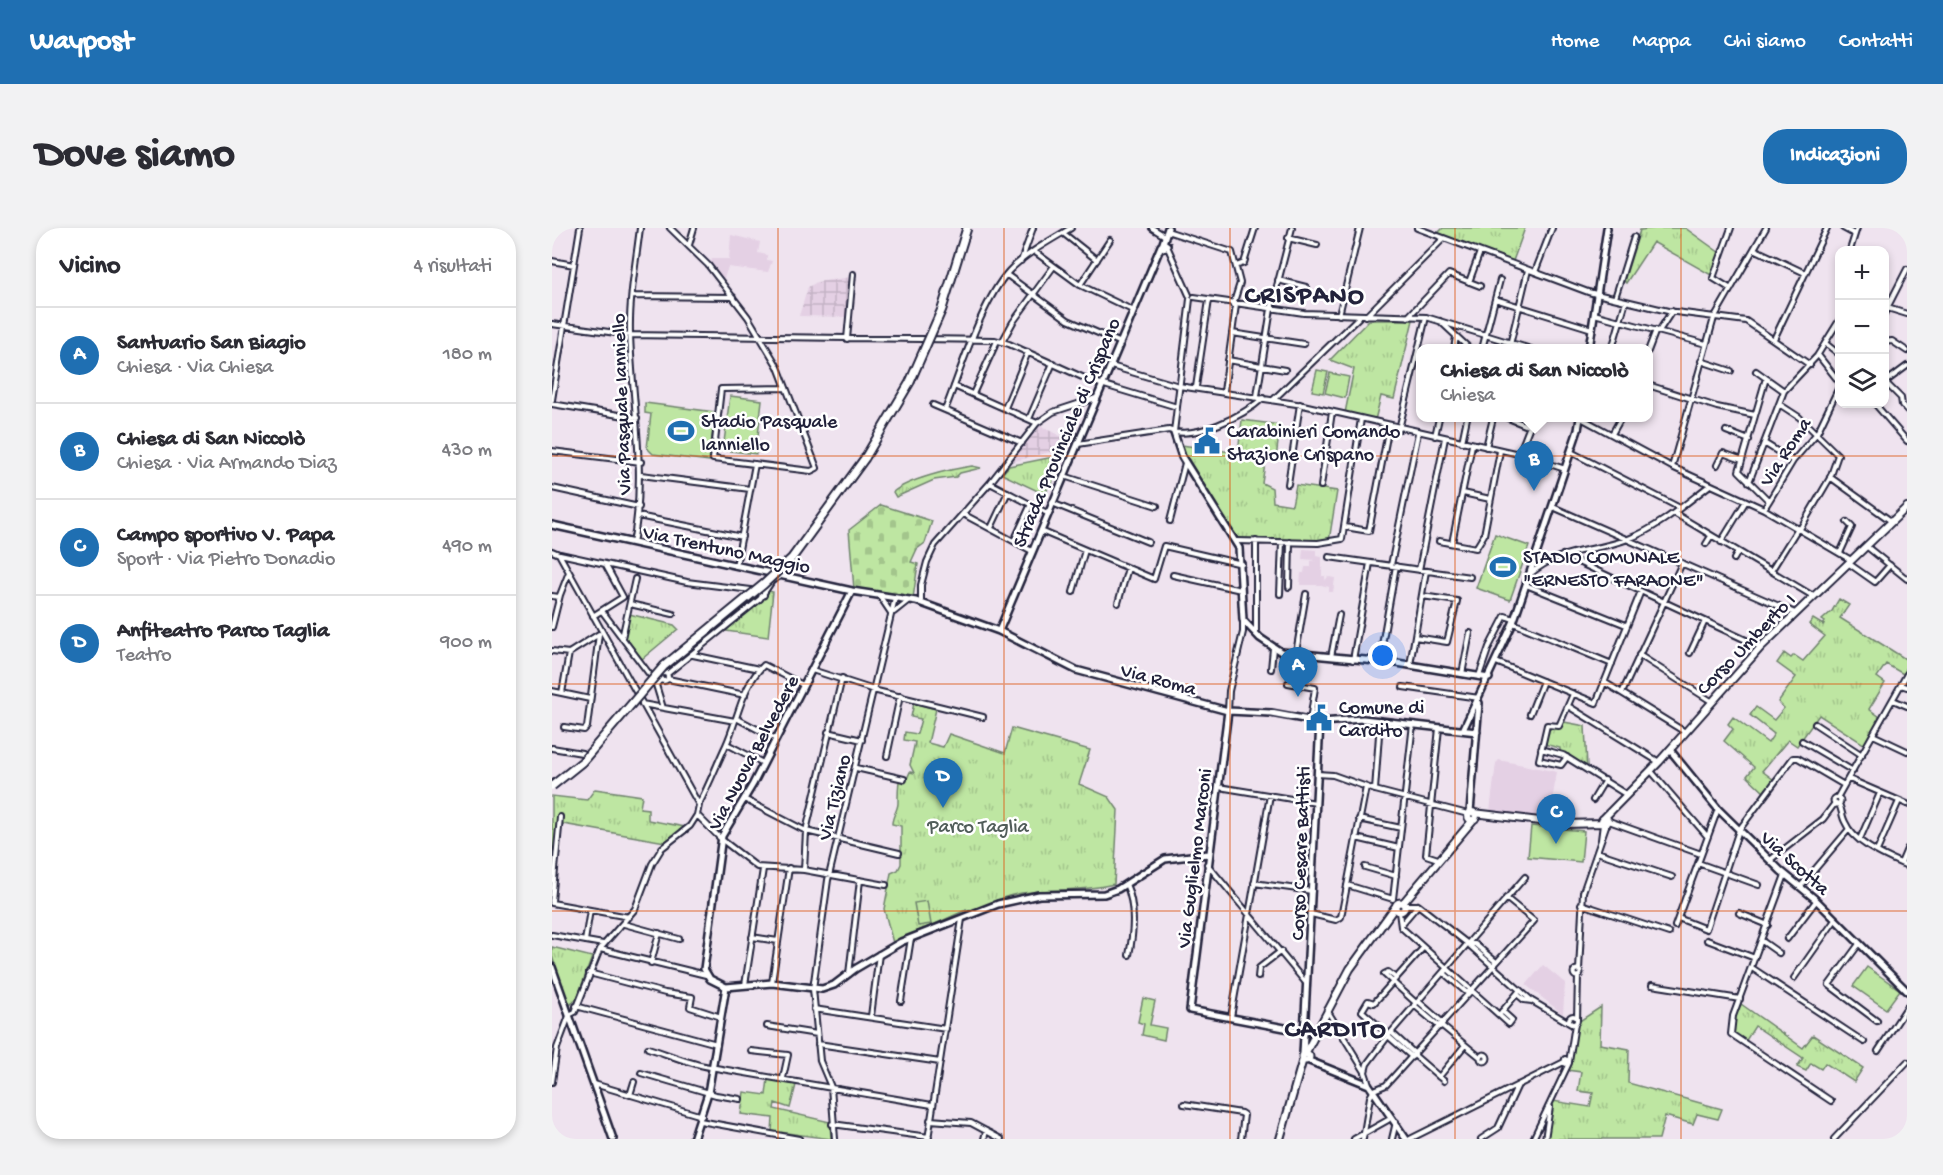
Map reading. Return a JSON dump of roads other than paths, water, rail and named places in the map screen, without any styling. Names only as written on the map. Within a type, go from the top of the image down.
[{"type":"highway","points":[[552,786],[582,762],[664,666],[792,558],[865,458],[910,382],[942,309],[967,228]]},
{"type":"main road","name":"Corso Umberto I","points":[[1604,823],[1761,647],[1907,507]]},
{"type":"main road","points":[[1280,1139],[1315,1033],[1350,969],[1472,817],[1584,824],[1604,823]]},
{"type":"street","points":[[580,228],[552,402],[637,418]]},
{"type":"street","name":"Via Pasquale Ianniello","points":[[633,543],[639,507],[641,462],[630,335],[640,228]]},
{"type":"street","points":[[670,228],[689,245],[733,297],[760,338],[778,368],[817,468],[811,471],[713,459],[721,389],[785,388]]},
{"type":"street","points":[[689,245],[694,228]]},
{"type":"street","points":[[1021,261],[1033,228]]},
{"type":"street","points":[[945,410],[987,306],[1006,274],[1021,261],[1071,228]]},
{"type":"street","points":[[1152,228],[1230,250],[1240,283],[1224,391]]},
{"type":"street","points":[[1236,267],[1244,263],[1255,228]]},
{"type":"street","points":[[1257,396],[1271,309],[1292,228]]},
{"type":"street","points":[[1339,315],[1360,228]]},
{"type":"street","points":[[1417,228],[1528,270],[1597,293],[1672,311],[1746,321],[1810,365]]},
{"type":"street","points":[[1536,272],[1552,228]]},
{"type":"street","points":[[1731,228],[1713,278],[1731,289]]},
{"type":"street","points":[[1672,467],[1714,318],[1766,228]]},
{"type":"street","points":[[1774,339],[1827,228]]},
{"type":"street","points":[[1843,228],[1854,234]]},
{"type":"street","points":[[1851,246],[1857,228]]},
{"type":"street","points":[[1590,344],[1605,229]]},
{"type":"street","name":"Strada Provinciale di Crispano","points":[[999,631],[1132,310],[1164,245],[1166,232]]},
{"type":"street","points":[[1063,233],[1097,260]]},
{"type":"street","points":[[1436,247],[1437,236]]},
{"type":"street","points":[[1616,298],[1634,237]]},
{"type":"street","points":[[1288,238],[1317,244]]},
{"type":"street","points":[[1366,317],[1443,239]]},
{"type":"street","points":[[1080,285],[1110,240]]},
{"type":"street","points":[[1164,245],[1191,297],[1179,386],[1175,441],[1185,462],[1235,539],[1242,564],[1243,632],[1229,691],[1228,711]]},
{"type":"street","points":[[1754,249],[1805,273]]},
{"type":"street","points":[[1035,252],[1080,285],[1132,310]]},
{"type":"street","points":[[1469,282],[1480,252]]},
{"type":"street","points":[[552,261],[574,265]]},
{"type":"street","points":[[973,394],[1000,341],[1054,266]]},
{"type":"street","points":[[1889,302],[1907,269]]},
{"type":"street","points":[[1511,342],[1528,270]]},
{"type":"street","points":[[847,339],[853,274]]},
{"type":"street","points":[[1006,274],[1068,320],[1119,342]]},
{"type":"street","points":[[1408,316],[1449,274],[1479,286]]},
{"type":"street","points":[[1483,344],[1500,279]]},
{"type":"street","points":[[1278,280],[1306,287]]},
{"type":"street","points":[[632,296],[733,297]]},
{"type":"street","points":[[1191,297],[1235,305],[1360,317],[1426,317],[1518,344]]},
{"type":"street","points":[[1495,299],[1592,329]]},
{"type":"street","points":[[1196,387],[1209,300]]},
{"type":"street","points":[[1613,344],[1626,301]]},
{"type":"street","points":[[1889,309],[1907,314]]},
{"type":"street","points":[[1651,344],[1672,311]]},
{"type":"street","points":[[1594,314],[1706,344]]},
{"type":"street","points":[[1273,400],[1360,317]]},
{"type":"street","points":[[1420,344],[1426,317]]},
{"type":"street","points":[[1440,321],[1465,344]]},
{"type":"street","points":[[552,324],[630,335],[1000,341],[1102,384],[1177,407]]},
{"type":"street","points":[[1749,482],[1784,392],[1818,355],[1835,327]]},
{"type":"street","points":[[1232,333],[1304,344]]},
{"type":"street","points":[[1455,344],[1456,336]]},
{"type":"street","points":[[1889,342],[1895,342],[1907,351]]},
{"type":"street","points":[[1825,343],[1838,354]]},
{"type":"street","points":[[1005,408],[1028,352]]},
{"type":"street","points":[[1818,355],[1835,378]]},
{"type":"street","points":[[552,359],[559,360]]},
{"type":"street","points":[[1228,360],[1285,370]]},
{"type":"street","points":[[1400,429],[1416,360]]},
{"type":"street","points":[[1701,361],[1731,370]]},
{"type":"street","points":[[1029,418],[1053,363]]},
{"type":"street","points":[[1110,366],[1179,386],[1300,404],[1400,429],[1519,454],[1565,470]]},
{"type":"street","points":[[1889,379],[1907,366]]},
{"type":"street","points":[[1756,371],[1784,392]]},
{"type":"street","points":[[1766,378],[1739,471],[1769,501]]},
{"type":"street","points":[[1889,386],[1901,398],[1902,405],[1907,410]]},
{"type":"street","points":[[954,387],[1037,423]]},
{"type":"street","points":[[1653,387],[1716,407],[1755,415]]},
{"type":"street","name":"Via Roma","points":[[1764,509],[1793,461],[1816,434],[1835,393]]},
{"type":"street","points":[[879,595],[892,614],[915,601],[921,591],[931,552],[1037,423],[1053,411],[1096,398]]},
{"type":"street","points":[[1078,444],[1169,430],[1179,434],[1212,427],[1239,415],[1264,398]]},
{"type":"street","points":[[1288,484],[1300,404]]},
{"type":"street","points":[[1771,571],[1830,477],[1839,455],[1779,404]]},
{"type":"street","points":[[933,405],[1022,443]]},
{"type":"street","points":[[1878,408],[1907,441]]},
{"type":"street","points":[[1321,486],[1332,412]]},
{"type":"street","points":[[1235,539],[1282,542],[1339,541],[1343,537],[1345,526],[1361,419]]},
{"type":"street","points":[[1435,436],[1438,422]]},
{"type":"street","points":[[1461,442],[1466,422]]},
{"type":"street","points":[[1486,447],[1492,422]]},
{"type":"street","points":[[1519,422],[1530,427]]},
{"type":"street","points":[[1519,454],[1532,422]]},
{"type":"street","points":[[1463,730],[1475,714],[1513,621],[1580,422]]},
{"type":"street","points":[[1590,422],[1672,467],[1764,509],[1840,553],[1875,582],[1890,565]]},
{"type":"street","points":[[1612,434],[1618,422]]},
{"type":"street","points":[[1345,526],[1369,531],[1389,426]]},
{"type":"street","points":[[1726,431],[1749,440]]},
{"type":"street","points":[[1379,662],[1418,432]]},
{"type":"street","points":[[1419,570],[1446,438]]},
{"type":"street","points":[[1764,443],[1793,461]]},
{"type":"street","points":[[1452,543],[1472,445]]},
{"type":"street","points":[[552,451],[641,462]]},
{"type":"street","points":[[1439,541],[1476,548],[1484,535],[1500,451]]},
{"type":"street","points":[[1571,452],[1680,508]]},
{"type":"street","points":[[1716,465],[1723,453],[1742,460]]},
{"type":"street","points":[[1170,520],[1185,462]]},
{"type":"street","points":[[736,566],[754,464]]},
{"type":"street","points":[[641,475],[750,489]]},
{"type":"street","points":[[1064,476],[1157,506]]},
{"type":"street","points":[[1830,477],[1892,521]]},
{"type":"street","points":[[990,483],[1047,513]]},
{"type":"street","points":[[1529,576],[1544,563],[1563,555],[1628,539],[1674,513],[1710,485]]},
{"type":"street","points":[[552,488],[639,507]]},
{"type":"street","points":[[991,528],[1008,492]]},
{"type":"street","points":[[1463,493],[1490,499]]},
{"type":"street","points":[[1721,542],[1746,501]]},
{"type":"street","points":[[1052,503],[1148,542]]},
{"type":"street","points":[[1014,541],[1031,504]]},
{"type":"street","points":[[1553,507],[1795,613]]},
{"type":"street","points":[[1674,513],[1813,596]]},
{"type":"street","points":[[963,514],[1032,550]]},
{"type":"street","points":[[638,516],[741,537]]},
{"type":"street","points":[[1840,553],[1852,528],[1846,522]]},
{"type":"street","name":"Via Trentuno Maggio","points":[[552,525],[780,576],[915,601]]},
{"type":"street","points":[[1040,531],[1154,579],[1164,546],[1242,564]]},
{"type":"street","points":[[1706,544],[1711,536]]},
{"type":"street","points":[[1256,541],[1256,634]]},
{"type":"street","points":[[1280,594],[1282,542]]},
{"type":"street","points":[[1289,587],[1290,542]]},
{"type":"street","points":[[1866,546],[1907,579]]},
{"type":"street","points":[[1073,592],[1085,550]]},
{"type":"street","points":[[552,551],[687,582],[751,590],[764,595]]},
{"type":"street","points":[[1734,559],[1738,552]]},
{"type":"street","points":[[559,554],[601,633],[699,805]]},
{"type":"street","points":[[1563,555],[1761,647]]},
{"type":"street","points":[[1329,557],[1470,577]]},
{"type":"street","points":[[1353,660],[1370,563]]},
{"type":"street","points":[[593,616],[623,597],[605,564]]},
{"type":"street","points":[[1622,693],[1682,564]]},
{"type":"street","points":[[1118,603],[1128,568]]},
{"type":"street","points":[[1410,665],[1426,571]]},
{"type":"street","points":[[552,627],[559,597],[569,572]]},
{"type":"street","points":[[768,573],[772,582]]},
{"type":"street","points":[[1173,575],[1241,590]]},
{"type":"street","points":[[661,676],[668,677],[764,595],[772,582],[780,576]]},
{"type":"street","points":[[622,638],[635,579]]},
{"type":"street","points":[[1526,585],[1626,625]]},
{"type":"street","name":"Via Nuova Belvedere","points":[[705,973],[721,838],[776,739],[852,591]]},
{"type":"street","points":[[1496,662],[1596,703],[1641,591]]},
{"type":"street","points":[[1296,654],[1306,594]]},
{"type":"street","points":[[552,596],[559,597]]},
{"type":"street","points":[[1415,637],[1447,642],[1456,602],[1422,596]]},
{"type":"street","name":"Via Tiziano","points":[[835,1139],[831,1089],[820,1061],[813,989],[829,874],[892,614],[891,605],[895,598]]},
{"type":"street","name":"Via Roma","points":[[915,601],[999,631],[1076,670],[1228,711],[1271,713],[1320,722],[1380,721],[1477,732]]},
{"type":"street","points":[[630,604],[673,614]]},
{"type":"street","points":[[602,611],[656,683],[663,708]]},
{"type":"street","points":[[1331,658],[1339,615]]},
{"type":"street","points":[[1479,676],[1498,625],[1505,616],[1612,664]]},
{"type":"street","points":[[1243,620],[1273,648],[1296,654],[1410,665],[1489,678]]},
{"type":"street","points":[[1690,653],[1706,621]]},
{"type":"street","points":[[552,651],[569,653],[601,633]]},
{"type":"street","points":[[564,727],[586,729],[601,633]]},
{"type":"street","points":[[1461,674],[1470,633]]},
{"type":"street","points":[[704,646],[704,657]]},
{"type":"street","points":[[1271,669],[1273,648]]},
{"type":"street","points":[[562,693],[569,653]]},
{"type":"street","points":[[693,655],[760,669]]},
{"type":"street","points":[[1639,655],[1711,701]]},
{"type":"street","points":[[552,1082],[560,1039],[602,947],[629,917],[644,891],[652,864],[662,848],[690,826],[697,815],[699,805],[727,744],[745,695],[760,669],[764,665],[803,685]]},
{"type":"street","points":[[812,670],[983,717]]},
{"type":"street","points":[[648,671],[745,695]]},
{"type":"street","points":[[1770,860],[1823,819],[1837,802],[1844,785],[1907,674]]},
{"type":"street","points":[[656,683],[661,676]]},
{"type":"street","points":[[804,870],[806,831],[842,678]]},
{"type":"street","points":[[1530,714],[1544,681]]},
{"type":"street","points":[[1604,682],[1685,732]]},
{"type":"street","points":[[1288,683],[1315,688],[1310,720]]},
{"type":"street","points":[[1901,685],[1907,687]]},
{"type":"street","points":[[1403,687],[1480,698]]},
{"type":"street","points":[[552,691],[590,699]]},
{"type":"street","points":[[1567,758],[1561,765],[1539,760],[1546,724],[1559,726],[1573,694]]},
{"type":"street","points":[[887,756],[900,696]]},
{"type":"street","points":[[1893,700],[1907,706]]},
{"type":"street","points":[[642,704],[735,719],[776,739]]},
{"type":"street","points":[[1568,706],[1659,762]]},
{"type":"street","name":"Via Guglielmo Marconi","points":[[1228,711],[1208,854],[1190,1010],[1231,1017]]},
{"type":"street","points":[[1317,774],[1333,775],[1375,790],[1432,803],[1472,817],[1477,732],[1475,714]]},
{"type":"street","points":[[1375,790],[1380,721]]},
{"type":"street","name":"Corso Cesare Battisti","points":[[1307,1057],[1306,1032],[1320,722]]},
{"type":"street","points":[[1413,724],[1396,876],[1400,925],[1472,992],[1501,1013],[1519,992]]},
{"type":"street","points":[[1815,724],[1862,755]]},
{"type":"street","points":[[1438,859],[1426,855],[1439,727]]},
{"type":"street","points":[[828,732],[862,740]]},
{"type":"street","points":[[1873,735],[1907,751]]},
{"type":"street","points":[[1802,741],[1853,772]]},
{"type":"street","points":[[727,744],[763,763]]},
{"type":"street","points":[[552,748],[582,753]]},
{"type":"street","points":[[1541,749],[1567,758],[1628,795]]},
{"type":"street","name":"Via Scotta","points":[[1670,750],[1718,809],[1907,991]]},
{"type":"street","points":[[1678,918],[1706,929],[1739,830],[1795,757],[1844,785]]},
{"type":"street","points":[[856,768],[904,779]]},
{"type":"street","points":[[1651,771],[1707,837]]},
{"type":"street","points":[[1849,779],[1907,804]]},
{"type":"street","points":[[1593,800],[1605,780]]},
{"type":"street","points":[[1217,786],[1316,803]]},
{"type":"street","points":[[1311,914],[1340,919],[1366,787]]},
{"type":"street","points":[[1860,839],[1880,793]]},
{"type":"street","points":[[1270,795],[1231,1017],[1315,1033]]},
{"type":"street","points":[[744,799],[806,831],[899,853]]},
{"type":"street","points":[[1877,851],[1899,801]]},
{"type":"street","points":[[1837,802],[1849,829],[1877,851],[1907,866]]},
{"type":"street","points":[[1675,926],[1718,809]]},
{"type":"street","points":[[697,815],[721,838],[763,868],[804,870],[886,885]]},
{"type":"street","points":[[560,817],[552,902],[629,917]]},
{"type":"street","points":[[1359,819],[1401,828]]},
{"type":"street","points":[[1604,823],[1701,854]]},
{"type":"street","points":[[1601,841],[1604,823]]},
{"type":"street","points":[[1533,1139],[1570,1053],[1577,1007],[1578,976],[1573,972],[1579,970],[1581,904],[1588,872],[1601,841],[1604,823]]},
{"type":"street","points":[[1800,887],[1849,829]]},
{"type":"street","points":[[1356,838],[1399,848]]},
{"type":"street","points":[[1900,863],[1907,849]]},
{"type":"street","points":[[1597,852],[1672,877]]},
{"type":"street","points":[[552,935],[585,941],[651,963],[705,973],[726,987],[772,983],[813,989],[834,985],[879,954],[911,938],[962,918],[1024,897],[1104,894],[1126,884],[1165,859],[1208,854]]},
{"type":"street","points":[[1698,863],[1760,885]]},
{"type":"street","points":[[1207,864],[1308,986]]},
{"type":"street","points":[[1365,867],[1396,876]]},
{"type":"street","points":[[745,985],[763,868]]},
{"type":"street","points":[[772,983],[789,868]]},
{"type":"street","points":[[1785,875],[1733,1016],[1732,1037],[1831,1101]]},
{"type":"street","points":[[1365,1072],[1367,1064],[1389,1034],[1525,877]]},
{"type":"street","points":[[849,974],[860,880]]},
{"type":"street","points":[[1254,883],[1313,891]]},
{"type":"street","points":[[1126,884],[1132,899],[1133,912],[1129,955]]},
{"type":"street","points":[[1347,885],[1399,906],[1418,905],[1494,966],[1519,992],[1574,1023]]},
{"type":"street","points":[[1307,1057],[1371,1088],[1386,1084],[1472,992],[1534,921],[1506,898]]},
{"type":"street","points":[[1787,939],[1816,901]]},
{"type":"street","points":[[1581,904],[1669,933]]},
{"type":"street","points":[[1400,925],[1418,905]]},
{"type":"street","points":[[585,941],[590,910]]},
{"type":"street","points":[[1739,913],[1767,925]]},
{"type":"street","points":[[832,1124],[928,1138],[962,918]]},
{"type":"street","points":[[1794,978],[1835,920]]},
{"type":"street","points":[[623,924],[679,939]]},
{"type":"street","points":[[651,963],[659,933]]},
{"type":"street","points":[[752,938],[778,941]]},
{"type":"street","points":[[902,1001],[911,938]]},
{"type":"street","points":[[1707,940],[1755,958]]},
{"type":"street","points":[[1762,941],[1779,953]]},
{"type":"street","points":[[1859,944],[1829,985],[1877,1021]]},
{"type":"street","points":[[1423,948],[1374,1003],[1368,1001],[1362,1011],[1444,1081]]},
{"type":"street","points":[[1258,977],[1260,968],[1281,951]]},
{"type":"street","points":[[871,1016],[879,954]]},
{"type":"street","points":[[552,967],[614,1139]]},
{"type":"street","points":[[1752,968],[1864,1042]]},
{"type":"street","points":[[1396,978],[1385,972],[1384,976],[1480,1057]]},
{"type":"street","points":[[589,973],[665,993],[692,997],[690,1007],[721,1017]]},
{"type":"street","points":[[1652,985],[1740,999]]},
{"type":"street","points":[[693,1139],[708,1093],[726,987]]},
{"type":"street","points":[[1571,1017],[1577,1007]]},
{"type":"street","points":[[1878,1051],[1907,1007]]},
{"type":"street","points":[[576,1008],[717,1044]]},
{"type":"street","points":[[814,1009],[946,1029]]},
{"type":"street","points":[[1327,1010],[1365,1072],[1371,1088],[1408,1139],[1566,1062]]},
{"type":"street","points":[[1560,1017],[1571,1017]]},
{"type":"street","points":[[1571,1017],[1574,1023]]},
{"type":"street","points":[[767,1026],[817,1034]]},
{"type":"street","points":[[818,1044],[940,1062]]},
{"type":"street","points":[[1439,1077],[1465,1045]]},
{"type":"street","points":[[648,1048],[712,1068],[783,1078],[831,1089],[932,1105]]},
{"type":"street","points":[[751,1051],[788,1056],[783,1078]]},
{"type":"street","points":[[1834,1139],[1907,1062]]},
{"type":"street","points":[[641,1073],[708,1093],[740,1099]]},
{"type":"street","points":[[630,1095],[634,1082]]},
{"type":"street","points":[[594,1084],[701,1119],[799,1139]]},
{"type":"street","points":[[1481,1139],[1498,1128],[1518,1085]]},
{"type":"street","points":[[1363,1136],[1371,1088]]},
{"type":"street","points":[[1545,1139],[1551,1101]]},
{"type":"street","points":[[1184,1104],[1241,1113],[1244,1115],[1240,1139]]},
{"type":"street","points":[[930,1120],[970,1123],[1001,1139]]},
{"type":"street","points":[[1354,1139],[1388,1120]]},
{"type":"street","points":[[1392,1139],[1396,1122]]},
{"type":"street","points":[[984,1139],[986,1131]]},
{"type":"place","name":"Stadio Pasquale Ianniello","points":[[681,431]]},
{"type":"place","name":"Carabinieri Comando Stazione Crispano","points":[[1207,441]]},
{"type":"place","name":"Chiesa di San Niccolò","points":[[1534,491]]},
{"type":"place","name":"STADIO COMUNALE \"ERNESTO FARAONE\"","points":[[1503,567]]},
{"type":"place","name":"Santuario San Biagio","points":[[1298,697]]},
{"type":"place","name":"Comune di Cardito","points":[[1319,718]]},
{"type":"place","name":"Anfiteatro Parco Taglia","points":[[943,808]]},
{"type":"place","name":"Campo sportivo V. Papa","points":[[1556,844]]},
{"type":"district","name":"CRISPANO","points":[[1305,293]]},
{"type":"district","name":"CARDITO","points":[[1336,1027]]},
{"type":"park label","name":"Parco Taglia","points":[[978,825]]}]
